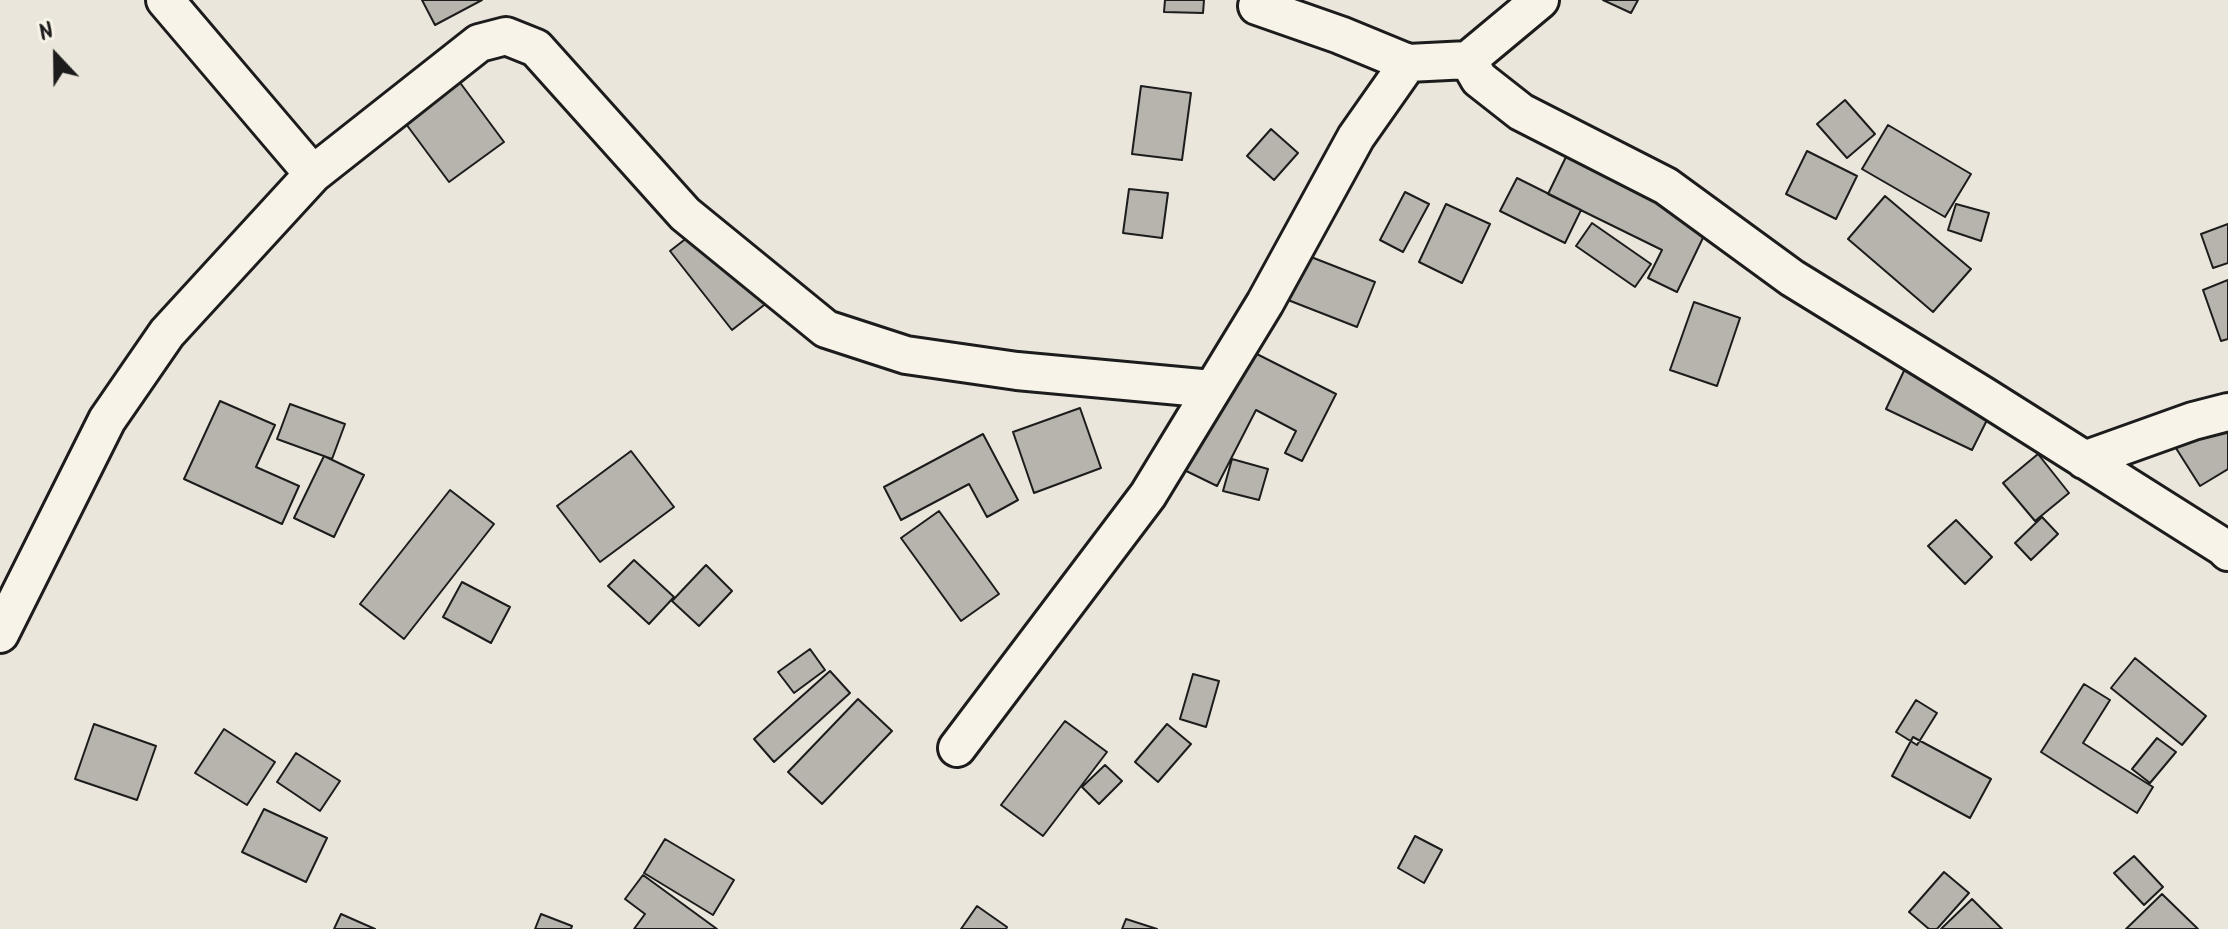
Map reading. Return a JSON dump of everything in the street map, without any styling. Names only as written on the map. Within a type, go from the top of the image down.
[{"type":"street","points":[[165,0],[313,174]]},
{"type":"street","points":[[1257,6],[1408,63],[1468,60],[1540,0]]},
{"type":"street","points":[[0,634],[116,408],[167,333],[313,174],[479,43],[506,36],[536,48],[685,214],[826,329],[906,355],[1017,371],[1212,389]]},
{"type":"street","points":[[1468,60],[1479,79],[1521,112],[1666,186],[1792,278],[2228,552]]},
{"type":"street","points":[[957,748],[1148,495],[1265,303],[1356,137],[1408,63]]},
{"type":"street","points":[[2084,460],[2193,421],[2228,412]]},
{"type":"building","points":[[422,0],[482,0],[435,25]]},
{"type":"building","points":[[1165,0],[1204,0],[1203,13],[1164,12]]},
{"type":"building","points":[[1603,0],[1638,0],[1631,13]]},
{"type":"building","points":[[444,61],[504,142],[449,182],[389,101]]},
{"type":"building","points":[[1141,86],[1191,93],[1182,160],[1132,154]]},
{"type":"building","points":[[1845,100],[1875,134],[1847,158],[1817,124]]},
{"type":"building","points":[[1888,125],[1971,174],[1945,217],[1862,169]]},
{"type":"building","points":[[1580,128],[1712,219],[1677,292],[1648,278],[1662,250],[1548,194]]},
{"type":"building","points":[[1271,129],[1298,153],[1274,180],[1247,156]]},
{"type":"building","points":[[1807,151],[1857,176],[1836,219],[1786,194]]},
{"type":"building","points":[[1517,178],[1581,210],[1565,243],[1500,211]]},
{"type":"building","points":[[1129,189],[1168,193],[1162,238],[1123,233]]},
{"type":"building","points":[[1405,192],[1429,204],[1403,252],[1380,240]]},
{"type":"building","points":[[1885,196],[1971,269],[1933,312],[1848,239]]},
{"type":"building","points":[[1446,204],[1490,224],[1462,283],[1419,262]]},
{"type":"building","points":[[1956,204],[1989,213],[1981,241],[1948,230]]},
{"type":"building","points":[[706,223],[768,302],[732,330],[670,251]]},
{"type":"building","points":[[1592,223],[1651,264],[1635,287],[1576,246]]},
{"type":"building","points":[[2228,224],[2228,263],[2213,268],[2201,234]]},
{"type":"building","points":[[1283,246],[1375,282],[1357,327],[1265,291]]},
{"type":"building","points":[[2228,280],[2228,339],[2221,341],[2203,290]]},
{"type":"building","points":[[1694,302],[1740,318],[1717,386],[1670,370]]},
{"type":"building","points":[[1237,344],[1336,394],[1302,461],[1285,453],[1296,431],[1256,410],[1217,486],[1174,465]]},
{"type":"building","points":[[1910,358],[1997,400],[1972,450],[1886,409]]},
{"type":"building","points":[[220,401],[275,425],[256,467],[299,486],[282,524],[184,479]]},
{"type":"building","points":[[290,404],[345,424],[332,459],[277,439]]},
{"type":"building","points":[[2212,406],[2228,431],[2228,469],[2200,486],[2167,434]]},
{"type":"building","points":[[1080,408],[1101,468],[1034,493],[1013,432]]},
{"type":"building","points":[[983,434],[1018,500],[987,517],[969,484],[901,520],[884,487]]},
{"type":"building","points":[[631,451],[674,507],[600,562],[557,506]]},
{"type":"building","points":[[2038,454],[2069,493],[2035,521],[2003,483]]},
{"type":"building","points":[[324,456],[364,475],[334,537],[294,518]]},
{"type":"building","points":[[1232,459],[1268,469],[1259,500],[1223,491]]},
{"type":"building","points":[[450,490],[494,524],[404,639],[360,604]]},
{"type":"building","points":[[939,511],[999,594],[961,621],[901,538]]},
{"type":"building","points":[[2042,517],[2058,534],[2031,560],[2015,543]]},
{"type":"building","points":[[1956,520],[1992,557],[1965,584],[1928,546]]},
{"type":"building","points":[[634,560],[674,597],[649,624],[608,586]]},
{"type":"building","points":[[706,565],[732,591],[699,626],[672,601]]},
{"type":"building","points":[[462,582],[510,607],[491,643],[443,617]]},
{"type":"building","points":[[810,649],[825,670],[794,693],[778,672]]},
{"type":"building","points":[[2135,658],[2206,716],[2182,745],[2111,688]]},
{"type":"building","points":[[830,671],[850,693],[774,762],[754,739]]},
{"type":"building","points":[[1193,674],[1219,681],[1206,727],[1180,719]]},
{"type":"building","points":[[2084,684],[2110,700],[2083,743],[2153,787],[2137,813],[2041,752]]},
{"type":"building","points":[[858,699],[892,731],[822,804],[788,772]]},
{"type":"building","points":[[1916,700],[1937,713],[1917,745],[1896,732]]},
{"type":"building","points":[[1065,721],[1107,752],[1043,836],[1001,805]]},
{"type":"building","points":[[94,724],[156,746],[137,800],[75,779]]},
{"type":"building","points":[[1167,724],[1191,744],[1158,782],[1135,762]]},
{"type":"building","points":[[224,729],[275,762],[247,805],[195,773]]},
{"type":"building","points":[[1913,737],[1991,779],[1970,818],[1892,776]]},
{"type":"building","points":[[2157,738],[2176,752],[2150,783],[2132,769]]},
{"type":"building","points":[[296,753],[340,781],[320,811],[277,782]]},
{"type":"building","points":[[1105,765],[1122,781],[1099,804],[1082,787]]},
{"type":"building","points":[[264,809],[327,838],[306,882],[242,852]]},
{"type":"building","points":[[1415,836],[1442,850],[1424,883],[1398,868]]},
{"type":"building","points":[[665,839],[734,880],[713,915],[644,873]]},
{"type":"building","points":[[2134,856],[2163,887],[2144,905],[2114,873]]},
{"type":"building","points":[[1944,872],[1969,893],[1937,929],[1929,929],[1909,912]]},
{"type":"building","points":[[643,875],[717,929],[634,929],[645,914],[625,899]]},
{"type":"building","points":[[2162,894],[2198,929],[2126,929]]},
{"type":"building","points":[[1972,899],[2002,929],[1941,929]]},
{"type":"building","points":[[977,906],[1007,927],[1006,929],[961,929]]},
{"type":"building","points":[[341,914],[375,929],[334,929]]},
{"type":"building","points":[[541,914],[572,926],[571,929],[535,929]]},
{"type":"building","points":[[1126,919],[1157,929],[1122,929]]}]
